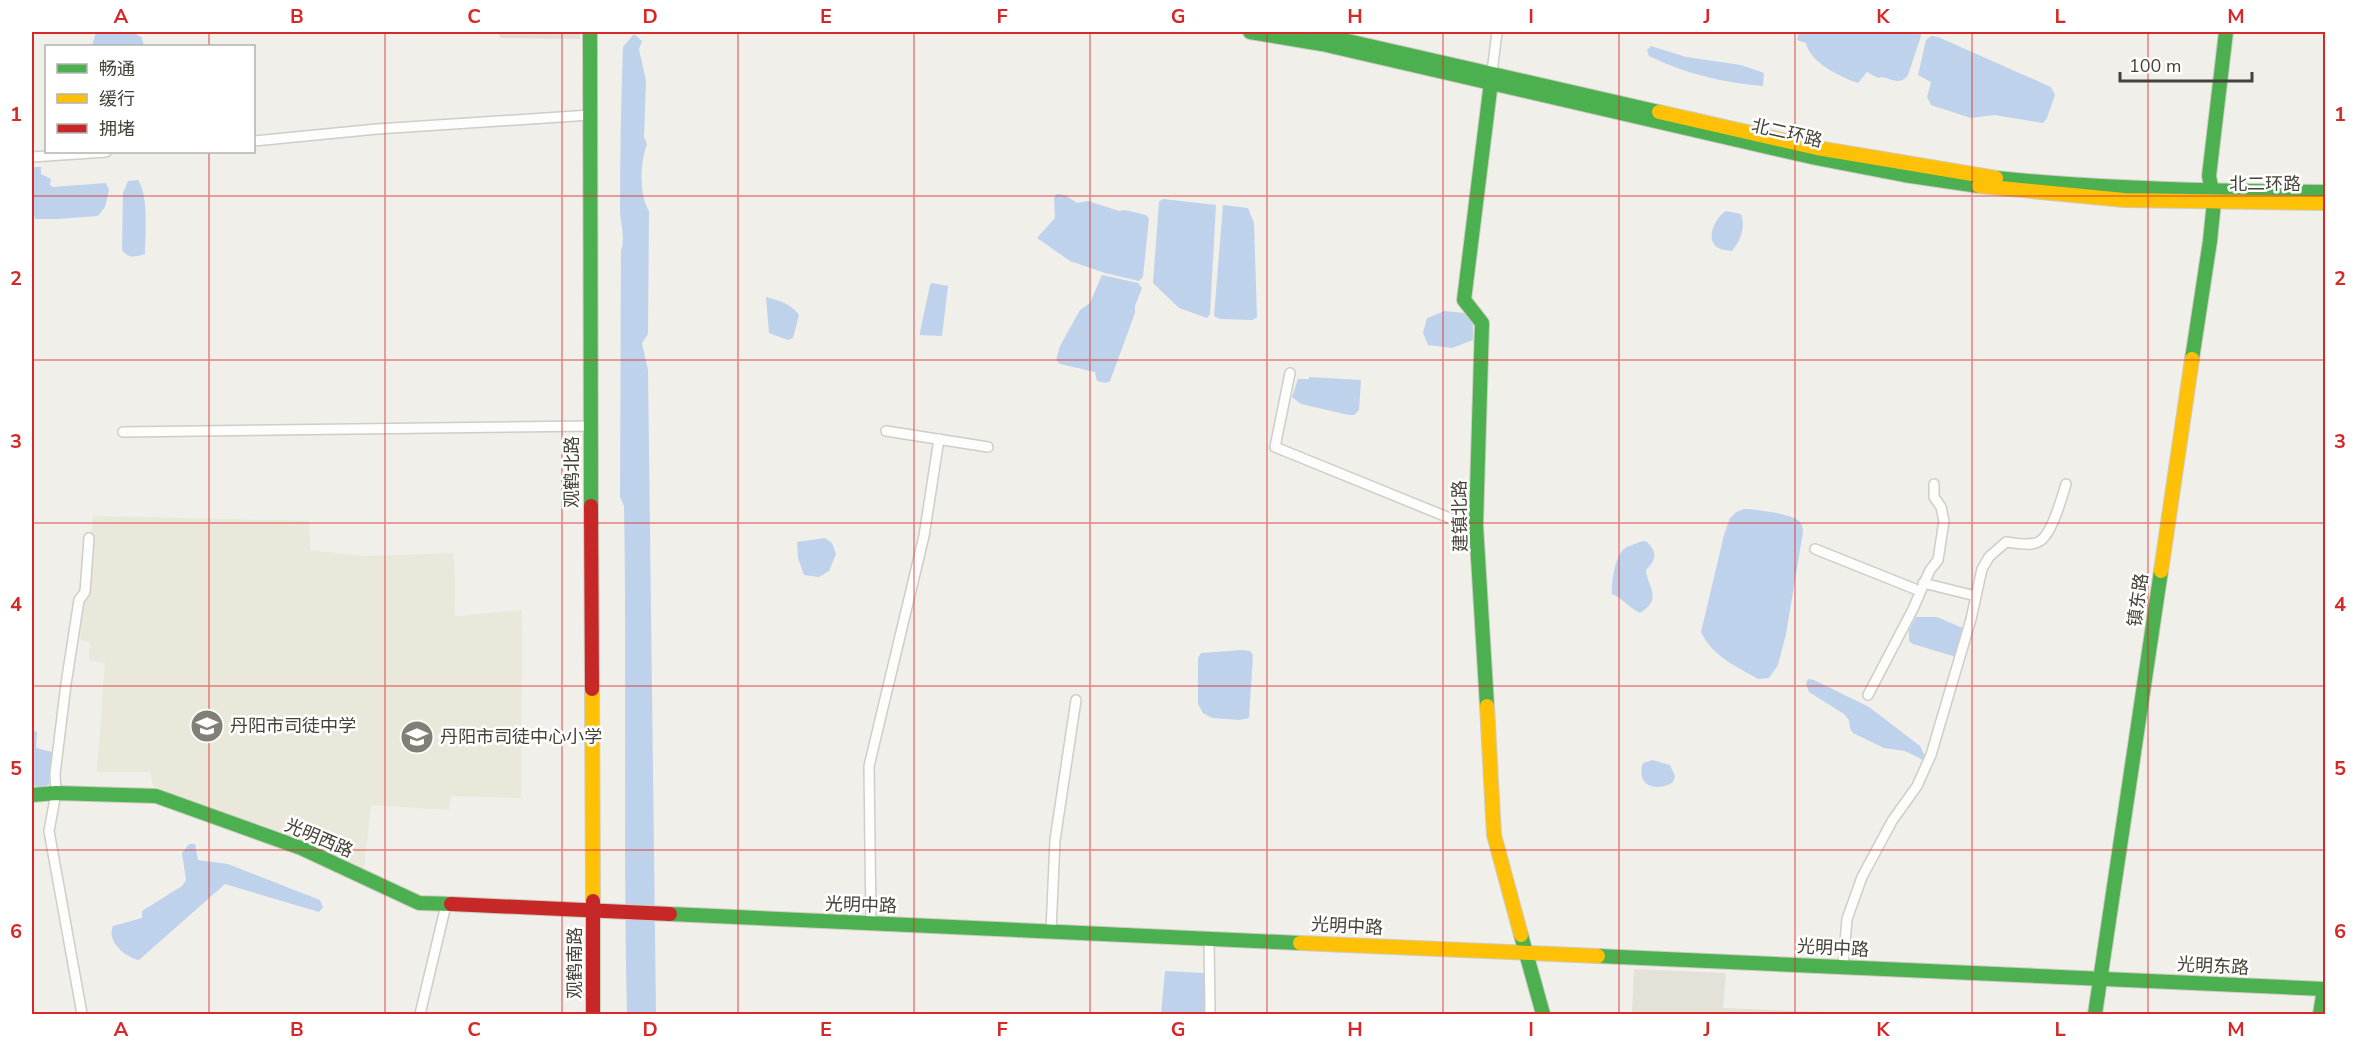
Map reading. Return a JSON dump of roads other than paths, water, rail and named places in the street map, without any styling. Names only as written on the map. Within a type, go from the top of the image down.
[{"type":"street","name":"观鹤北路","points":[[590,32],[592,911]]},
{"type":"street","name":"北二环路","points":[[1250,32],[1492,77]]},
{"type":"street","name":"北二环路","points":[[1308,32],[1816,158],[1904,175],[2067,195],[2212,197],[2325,202]]},
{"type":"street","points":[[1492,77],[1497,32]]},
{"type":"street","name":"镇东路","points":[[2095,1014],[2212,197],[2209,176],[2226,32]]},
{"type":"street","name":"建镇北路","points":[[1492,77],[1464,300],[1482,323],[1476,525],[1494,835],[1543,1014]]},
{"type":"street","points":[[255,141],[377,129],[590,115]]},
{"type":"street","points":[[32,157],[91,153]]},
{"type":"street","name":"北二环路","points":[[2212,197],[2325,192]]},
{"type":"street","points":[[1290,373],[1275,447],[1452,519],[1476,525]]},
{"type":"street","points":[[123,432],[590,426]]},
{"type":"street","points":[[886,431],[988,447]]},
{"type":"street","points":[[871,924],[869,766],[924,536],[939,439]]},
{"type":"street","points":[[1868,695],[1938,560],[1944,521],[1941,507],[1934,496],[1934,484]]},
{"type":"street","points":[[1843,967],[1847,919],[1862,877],[1893,821],[1917,786],[1931,755],[1982,569],[1989,557],[2006,542],[2032,544],[2040,542],[2047,535],[2060,506],[2066,484]]},
{"type":"street","points":[[82,1014],[49,831],[56,793],[66,684],[79,600],[85,592],[88,538]]},
{"type":"street","points":[[1815,549],[1922,587],[1976,596]]},
{"type":"street","points":[[1052,931],[1055,840],[1076,700]]},
{"type":"street","name":"光明西路","points":[[32,795],[56,793],[156,796],[301,848],[419,903],[592,911]]},
{"type":"street","points":[[420,1014],[446,905]]},
{"type":"street","name":"光明中路","points":[[592,911],[2100,979]]},
{"type":"street","name":"观鹤南路","points":[[592,911],[593,1014]]},
{"type":"street","points":[[1209,938],[1210,1014]]},
{"type":"street","name":"光明东路","points":[[2100,979],[2325,985]]},
{"type":"street","points":[[2320,1014],[2325,985]]},
{"type":"water","points":[[96,32],[133,32],[142,38],[144,45],[92,45]]},
{"type":"water","points":[[1799,32],[1920,32],[1921,36],[1908,75],[1903,80],[1878,78],[1867,72],[1858,83],[1835,73],[1813,57],[1806,43],[1797,40]]},
{"type":"water","points":[[634,34],[642,41],[639,49],[646,81],[644,137],[647,144],[642,178],[643,196],[649,211],[648,334],[642,343],[648,370],[656,1014],[627,1014],[624,506],[620,497],[621,250],[623,240],[620,169],[623,47]]},
{"type":"water","points":[[1931,36],[1938,37],[2051,87],[2055,95],[2047,118],[2043,123],[1994,115],[1971,118],[1931,105],[1927,97],[1931,82],[1918,75],[1926,40]]},
{"type":"water","points":[[1651,46],[1686,57],[1741,65],[1764,73],[1763,86],[1719,80],[1676,67],[1649,56],[1647,50]]},
{"type":"water","points":[[32,167],[41,167],[41,174],[51,179],[50,185],[53,187],[106,183],[109,190],[105,207],[98,216],[35,219],[32,205]]},
{"type":"water","points":[[138,180],[145,205],[145,254],[132,257],[122,250],[123,193],[128,181]]},
{"type":"water","points":[[1057,194],[1065,195],[1077,203],[1088,201],[1119,211],[1125,210],[1146,215],[1149,218],[1143,277],[1139,281],[1070,261],[1037,238],[1055,218],[1054,198]]},
{"type":"water","points":[[1163,199],[1216,205],[1210,314],[1207,318],[1179,308],[1153,283],[1159,202]]},
{"type":"water","points":[[1223,205],[1248,208],[1254,223],[1257,317],[1253,320],[1220,319],[1214,316]]},
{"type":"water","points":[[1726,211],[1741,214],[1743,224],[1741,234],[1732,251],[1717,247],[1712,240],[1712,230],[1719,217]]},
{"type":"water","points":[[1102,275],[1138,283],[1142,288],[1110,381],[1106,383],[1097,381],[1095,372],[1060,364],[1056,360],[1060,346],[1080,310],[1090,303]]},
{"type":"water","points":[[932,283],[948,286],[942,336],[920,335]]},
{"type":"water","points":[[766,297],[788,305],[799,315],[793,338],[788,340],[769,333]]},
{"type":"water","points":[[1445,311],[1465,313],[1473,325],[1473,340],[1452,348],[1428,345],[1423,333],[1427,318]]},
{"type":"water","points":[[1309,377],[1361,380],[1359,410],[1354,415],[1349,415],[1301,404],[1292,397],[1298,379],[1309,379]]},
{"type":"water","points":[[1744,509],[1791,517],[1801,523],[1803,530],[1786,634],[1778,665],[1769,678],[1758,679],[1725,660],[1711,648],[1701,632],[1724,535],[1730,518],[1736,512]]},
{"type":"water","points":[[825,538],[832,543],[836,554],[829,571],[819,577],[804,575],[798,558],[797,542]]},
{"type":"water","points":[[1643,541],[1651,546],[1654,553],[1654,560],[1646,570],[1653,597],[1647,608],[1640,613],[1612,594],[1612,589],[1614,570],[1622,552],[1625,548]]},
{"type":"water","points":[[1916,617],[1937,617],[1965,629],[1956,657],[1909,641],[1909,630]]},
{"type":"water","points":[[1250,651],[1253,655],[1249,718],[1240,720],[1212,718],[1203,713],[1198,704],[1198,658],[1201,653]]},
{"type":"water","points":[[1808,679],[1869,707],[1920,746],[1925,761],[1905,751],[1884,748],[1853,733],[1849,720],[1844,714],[1809,692],[1806,684]]},
{"type":"water","points":[[32,730],[37,732],[36,748],[52,752],[49,784],[42,788],[32,785]]},
{"type":"water","points":[[1652,760],[1670,765],[1675,776],[1673,782],[1654,787],[1645,782],[1641,771],[1643,763]]},
{"type":"water","points":[[189,844],[195,844],[198,860],[228,864],[320,900],[323,907],[319,912],[225,884],[139,960],[128,956],[114,943],[113,926],[142,918],[142,911],[182,886],[186,880],[182,853]]},
{"type":"water","points":[[1165,971],[1204,973],[1204,1014],[1161,1014]]},
{"type":"place","name":"丹阳市司徒中学","points":[[207,726]]},
{"type":"place","name":"丹阳市司徒中心小学","points":[[417,737]]}]
